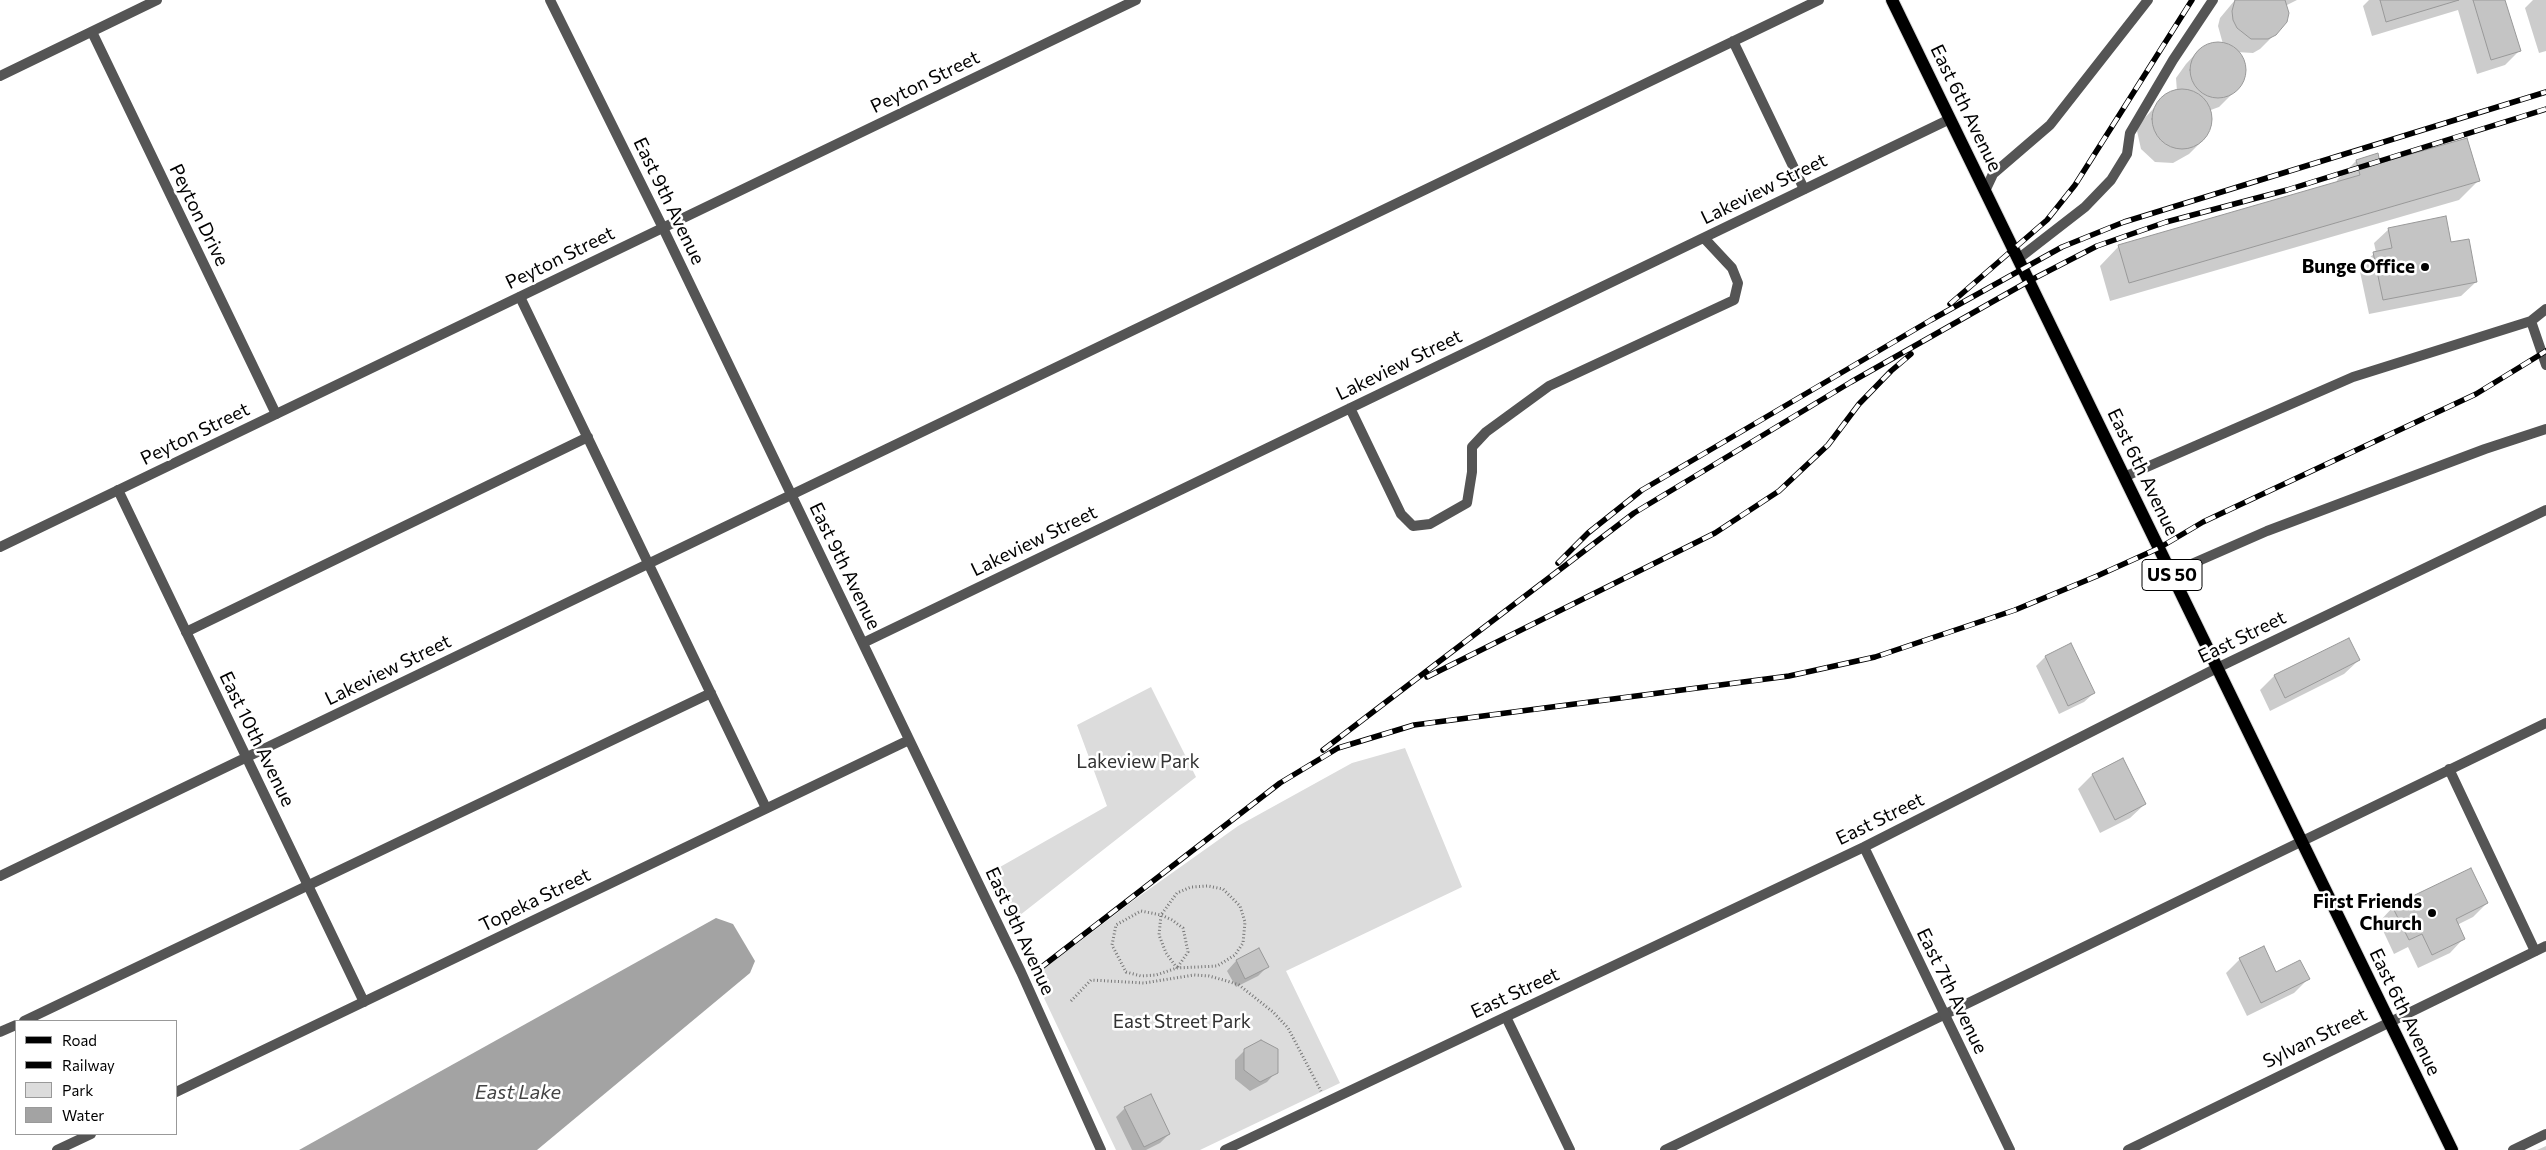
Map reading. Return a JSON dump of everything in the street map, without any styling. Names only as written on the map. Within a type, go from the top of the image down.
[{"type":"main road","name":"East 6th Avenue","points":[[1892,0],[2452,1150]]},
{"type":"street","points":[[0,76],[157,0]]},
{"type":"street","name":"East 9th Avenue","points":[[550,0],[663,228],[1021,972],[1101,1150]]},
{"type":"street","name":"Peyton Street","points":[[0,547],[1136,0]]},
{"type":"street","name":"Lakeview Street","points":[[0,876],[1819,0]]},
{"type":"street","points":[[1985,191],[1993,174],[2050,125],[2148,0]]},
{"type":"street","points":[[2018,259],[2085,207],[2111,180],[2128,154],[2130,133],[2212,0]]},
{"type":"street","name":"Peyton Drive","points":[[92,32],[276,414]]},
{"type":"street","points":[[1733,41],[1804,190]]},
{"type":"street","name":"Lakeview Street","points":[[863,643],[1950,119]]},
{"type":"street","points":[[1350,408],[1401,514],[1412,526],[1430,524],[1467,503],[1472,472],[1472,447],[1486,432],[1550,386],[1734,300],[1738,283],[1732,268],[1704,238]]},
{"type":"street","points":[[520,297],[766,808]]},
{"type":"street","points":[[2124,477],[2353,377],[2532,321],[2546,309]]},
{"type":"street","points":[[2532,321],[2546,365]]},
{"type":"street","points":[[2171,573],[2267,531],[2485,449],[2546,429]]},
{"type":"street","points":[[186,632],[588,437]]},
{"type":"street","name":"East 10th Avenue","points":[[118,490],[364,1002]]},
{"type":"street","name":"East Street","points":[[1225,1150],[1864,847],[2218,668],[2546,510]]},
{"type":"street","points":[[26,1020],[711,694]]},
{"type":"street","points":[[1666,1150],[2546,723]]},
{"type":"street","name":"Topeka Street","points":[[178,1091],[909,740]]},
{"type":"street","points":[[2450,770],[2535,951]]},
{"type":"street","name":"East 7th Avenue","points":[[1864,847],[2010,1150]]},
{"type":"street","name":"Sylvan Street","points":[[2128,1150],[2546,946]]},
{"type":"street","points":[[1506,1017],[1570,1150]]},
{"type":"street","points":[[0,1032],[15,1025]]},
{"type":"street","points":[[2513,1150],[2546,1134]]},
{"type":"street","points":[[57,1150],[89,1135]]},
{"type":"path","points":[[1176,968],[1166,953],[1159,935],[1161,915],[1177,893],[1191,887],[1208,886],[1223,888],[1240,906],[1245,922],[1243,943],[1236,955],[1217,966],[1176,968],[1156,975],[1141,976],[1126,972],[1112,945],[1116,925],[1141,911],[1161,915],[1183,928],[1188,952],[1176,968]]},
{"type":"path","points":[[1120,980],[1126,972]]},
{"type":"path","points":[[1071,1001],[1092,980],[1120,980],[1144,983],[1194,975],[1209,976],[1239,985],[1273,1012],[1288,1028],[1327,1102]]},
{"type":"green space","name":"Lakeview Park","points":[[1151,687],[1196,777],[1015,919],[993,871],[1107,806],[1077,725]]},
{"type":"green space","name":"East Street Park","points":[[1405,748],[1462,887],[1286,971],[1340,1083],[1200,1150],[1116,1150],[1032,969],[1074,946],[1134,900],[1238,826],[1352,763]]},
{"type":"water","name":"East Lake","points":[[716,918],[733,924],[755,961],[750,973],[537,1150],[299,1150]]},
{"type":"building","points":[[2235,0],[2285,0],[2289,13],[2287,22],[2276,35],[2268,39],[2251,39],[2237,28],[2233,20],[2232,11]]},
{"type":"building","points":[[2380,0],[2459,0],[2386,22]]},
{"type":"building","points":[[2473,0],[2505,0],[2521,51],[2491,60]]},
{"type":"building","points":[[2213,42],[2223,42],[2238,50],[2244,59],[2246,70],[2244,81],[2238,90],[2223,98],[2213,98],[2202,93],[2195,86],[2190,75],[2190,65],[2195,54],[2202,47]]},
{"type":"building","points":[[2176,89],[2188,89],[2199,94],[2207,102],[2212,113],[2210,131],[2199,144],[2188,149],[2176,149],[2165,144],[2157,136],[2152,125],[2152,113],[2157,102],[2165,94]]},
{"type":"building","points":[[2467,138],[2480,181],[2129,283],[2118,245],[2360,175],[2356,160],[2378,153],[2380,163]]},
{"type":"building","name":"Bunge Office","points":[[2446,216],[2451,242],[2469,239],[2477,282],[2383,300],[2373,252],[2392,248],[2388,228]]},
{"type":"building","points":[[2349,638],[2360,660],[2285,698],[2274,675]]},
{"type":"building","points":[[2071,643],[2095,693],[2068,706],[2045,656]]},
{"type":"building","points":[[2123,758],[2146,804],[2115,820],[2092,774]]},
{"type":"building","name":"First Friends Church","points":[[2471,868],[2488,903],[2456,919],[2465,939],[2432,955],[2422,934],[2409,940],[2392,906]]},
{"type":"building","points":[[2264,946],[2276,972],[2300,960],[2310,979],[2261,1003],[2239,958]]},
{"type":"building","points":[[1259,948],[1269,967],[1245,979],[1236,960]]},
{"type":"building","points":[[1261,1040],[1278,1049],[1278,1073],[1260,1082],[1244,1070],[1244,1049]]},
{"type":"building","points":[[1151,1094],[1170,1134],[1144,1147],[1124,1107]]},
{"type":"railway","points":[[1950,304],[2047,220],[2075,185],[2192,0]]},
{"type":"railway","points":[[1558,563],[1588,533],[1642,490],[1931,320],[2062,247],[2124,222],[2546,92]]},
{"type":"railway","points":[[1323,750],[1634,513],[1851,382],[2029,281],[2097,246],[2166,222],[2287,190],[2546,109]]},
{"type":"railway","points":[[1039,969],[1280,783],[1338,748],[1414,725],[1789,676],[1875,657],[2015,610],[2159,548],[2203,522],[2476,394],[2546,351]]},
{"type":"railway","points":[[1427,677],[1715,533],[1779,491],[1828,445],[1859,404],[1891,371],[1911,354]]},
{"type":"place","name":"Bunge Office","points":[[2425,267]]},
{"type":"place","name":"First Friends Church","points":[[2432,913]]}]
